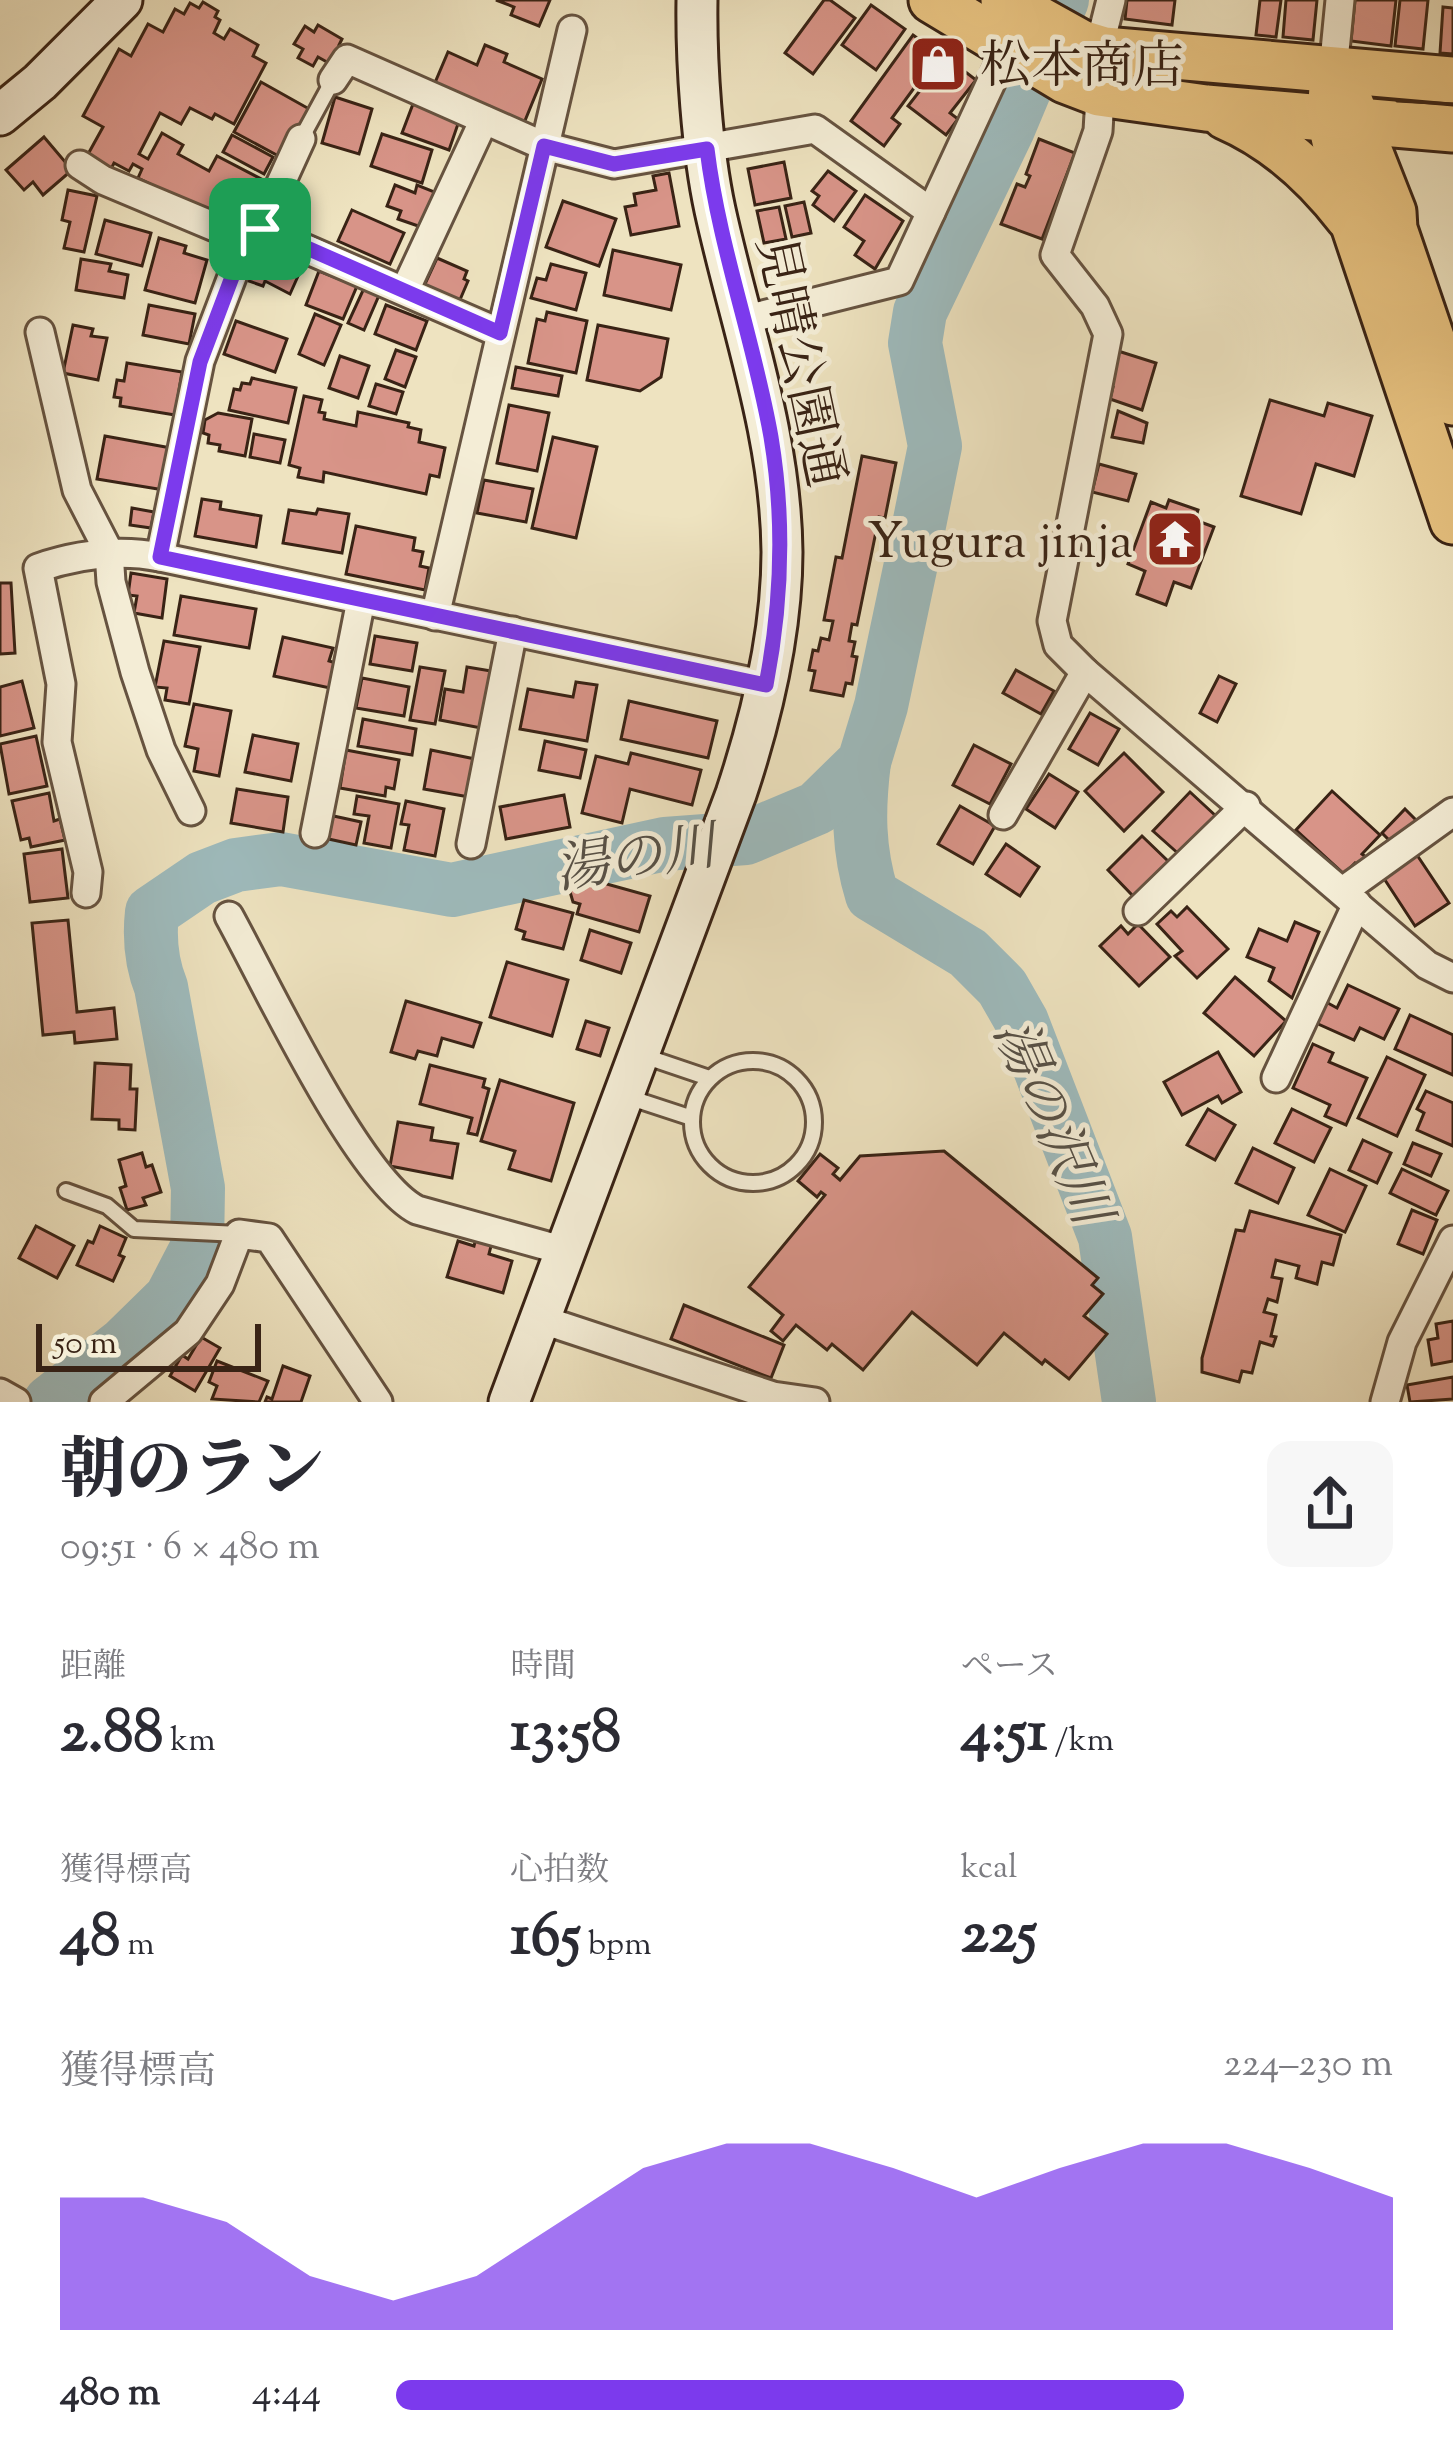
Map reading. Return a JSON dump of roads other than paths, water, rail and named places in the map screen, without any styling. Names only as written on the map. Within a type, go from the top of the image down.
[{"type":"main road","points":[[932,0],[1019,22],[1087,66],[1249,126],[1394,229],[1453,402]]},
{"type":"main road","points":[[1087,66],[1333,71],[1453,80]]},
{"type":"main road","points":[[1333,71],[1453,521]]},
{"type":"main road","points":[[1206,107],[1448,129]]},
{"type":"main road","points":[[1373,218],[1422,151],[1448,129]]},
{"type":"street","points":[[0,115],[122,0]]},
{"type":"street","name":"見晴公園通","points":[[639,1054],[755,736],[778,624],[780,528],[771,440],[714,206],[697,0]]},
{"type":"street","points":[[1111,0],[1087,66],[1098,131],[1055,255],[1095,306],[1108,334],[1052,621],[1058,645],[1427,965],[1453,978]]},
{"type":"street","points":[[1333,71],[1340,0]]},
{"type":"street","points":[[743,320],[899,281],[1019,22]]},
{"type":"street","points":[[435,616],[572,30]]},
{"type":"street","points":[[333,80],[346,59],[544,146],[614,164],[815,129],[931,212]]},
{"type":"street","points":[[405,290],[484,120]]},
{"type":"street","points":[[160,557],[200,362],[253,234],[301,139]]},
{"type":"street","points":[[80,165],[103,180],[405,290],[500,333]]},
{"type":"street","points":[[40,332],[77,490],[110,552],[111,582],[134,672],[161,750],[191,811]]},
{"type":"street","points":[[86,893],[88,872],[57,742],[61,684],[38,568],[110,552],[160,557],[766,685]]},
{"type":"street","points":[[315,833],[361,600]]},
{"type":"street","points":[[471,844],[513,632]]},
{"type":"street","points":[[1004,815],[1085,672]]},
{"type":"street","points":[[1138,911],[1246,806]]},
{"type":"street","points":[[1276,1078],[1350,898],[1453,812]]},
{"type":"street","points":[[229,916],[339,1117],[401,1202],[565,1251]]},
{"type":"street","points":[[521,1397],[540,1318],[639,1054]]},
{"type":"street","points":[[104,1402],[188,1332],[220,1284],[231,1234],[269,1238],[378,1402]]},
{"type":"street","points":[[1384,1402],[1402,1342],[1453,1240]]},
{"type":"street","points":[[540,1318],[773,1396],[815,1402]]},
{"type":"lane","points":[[301,139],[333,80]]},
{"type":"lane","points":[[639,1054],[709,1078]]},
{"type":"lane","points":[[767,1061],[802,1084],[812,1102],[815,1124],[811,1144],[800,1162],[784,1176],[765,1183],[727,1178],[710,1166],[698,1151],[692,1118],[698,1094],[709,1078],[725,1066],[767,1061]]},
{"type":"lane","points":[[623,1095],[692,1118]]},
{"type":"lane","points":[[66,1191],[107,1206],[134,1229],[231,1234]]},
{"type":"waterway","name":"湯の川","points":[[50,1402],[124,1344],[171,1298],[197,1248],[198,1188],[153,959],[152,912],[202,878],[236,865],[281,859],[452,890],[665,844],[746,838],[817,808],[864,762],[881,706],[935,446],[915,343],[920,312],[1008,129],[1062,0]]},
{"type":"waterway","name":"湯の沢川","points":[[864,762],[860,829],[872,895],[968,953],[1002,987],[1022,1022],[1105,1237],[1129,1402]]},
{"type":"tram line","points":[[1397,101],[1453,104]]},
{"type":"place","name":"松本商店","points":[[938,64]]},
{"type":"place","name":"Yugura jinja","points":[[1175,539]]}]
